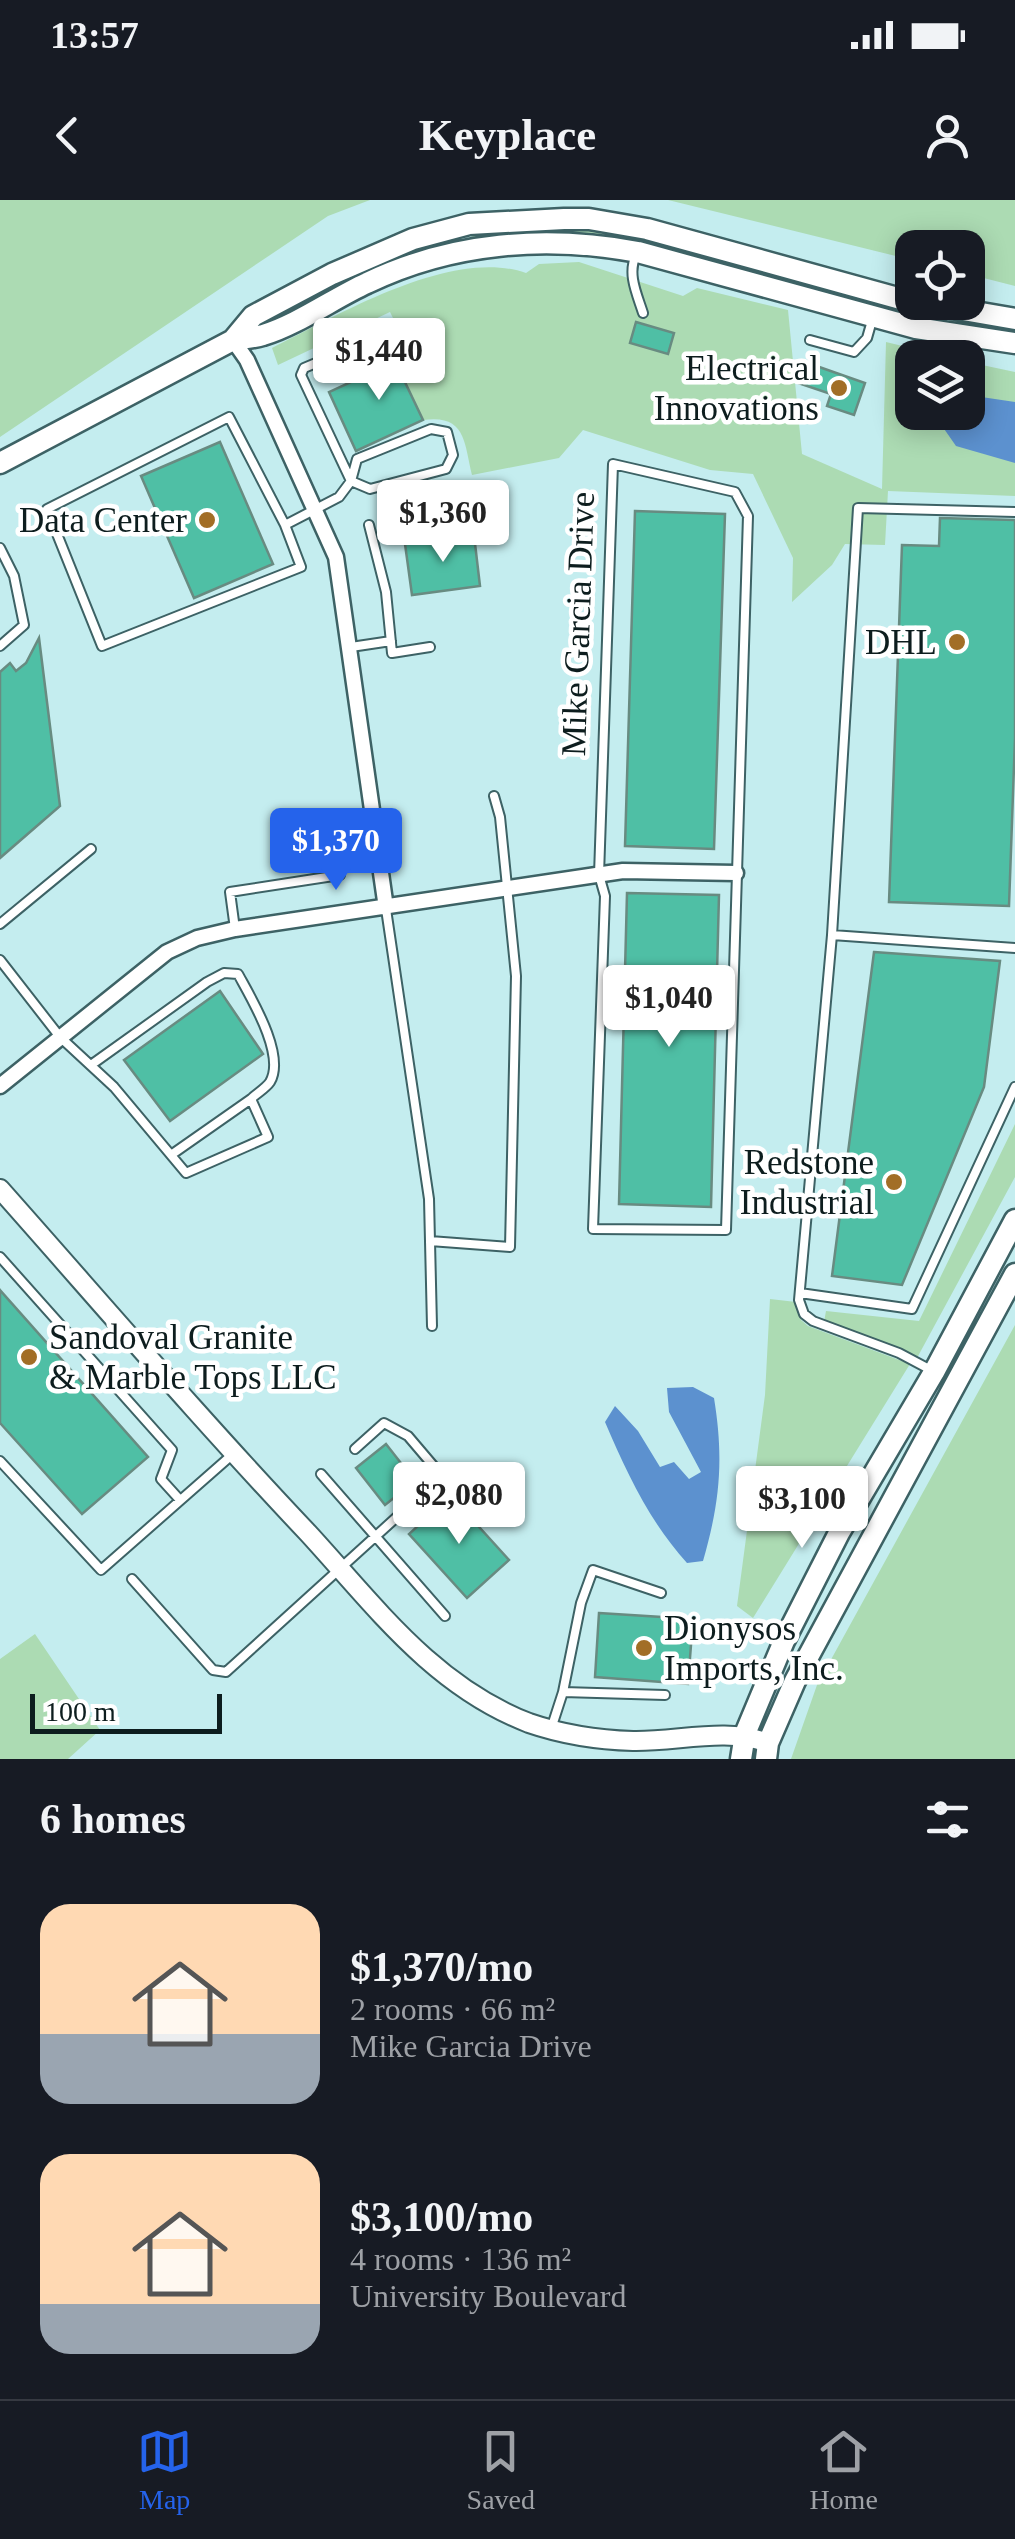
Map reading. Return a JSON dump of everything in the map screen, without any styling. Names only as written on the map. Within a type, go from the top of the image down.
[{"type":"main road","points":[[233,340],[253,316],[332,274],[413,239],[469,224],[564,219],[614,222],[895,297]]},
{"type":"main road","points":[[0,464],[233,340],[264,335],[369,282],[431,258],[510,244],[559,242],[638,252],[873,317],[964,337],[1015,343]]},
{"type":"main road","points":[[985,315],[1015,320]]},
{"type":"main road","points":[[741,1759],[745,1734],[784,1641],[839,1533],[934,1372],[1015,1220]]},
{"type":"main road","points":[[767,1751],[795,1681],[1015,1274]]},
{"type":"street","points":[[233,340],[247,360],[336,557],[386,908]]},
{"type":"street","points":[[0,1086],[167,952],[197,938],[623,871],[736,874]]},
{"type":"street","points":[[0,1188],[234,1454],[428,1662],[466,1693],[498,1710],[551,1728],[632,1741],[745,1734],[767,1751]]},
{"type":"lane","points":[[638,252],[632,262],[633,283],[643,313]]},
{"type":"lane","points":[[810,340],[854,352],[867,338],[873,317]]},
{"type":"lane","points":[[285,525],[338,497],[352,481],[357,459],[431,429],[447,432],[453,455],[446,469],[370,489],[352,481],[301,376],[304,368],[392,331]]},
{"type":"lane","points":[[229,417],[285,525],[301,567],[102,646],[48,509],[229,417]]},
{"type":"lane","name":"Mike Garcia Drive","points":[[613,464],[735,492],[748,516],[726,1230],[593,1229],[606,896],[600,875],[613,464]]},
{"type":"lane","points":[[934,1372],[899,1353],[812,1321],[801,1309],[832,935],[858,508],[1015,512]]},
{"type":"lane","points":[[369,525],[386,592],[392,652],[430,647]]},
{"type":"lane","points":[[0,548],[14,576],[24,625],[0,646]]},
{"type":"lane","points":[[351,647],[391,641]]},
{"type":"lane","points":[[430,1241],[510,1247],[516,976],[494,796]]},
{"type":"lane","points":[[0,924],[90,849]]},
{"type":"lane","points":[[234,930],[230,892],[340,875]]},
{"type":"lane","points":[[386,908],[430,1199],[432,1326]]},
{"type":"lane","points":[[832,935],[1015,948]]},
{"type":"lane","points":[[0,960],[60,1037],[114,1087],[186,1173],[268,1137],[251,1099]]},
{"type":"lane","points":[[91,1065],[207,982],[224,973],[238,974],[265,1026],[274,1061],[271,1081],[171,1156]]},
{"type":"lane","points":[[800,1293],[912,1309],[1015,1087]]},
{"type":"lane","points":[[0,1257],[172,1450],[160,1479],[180,1500]]},
{"type":"lane","points":[[132,1579],[213,1670],[226,1672],[338,1566],[442,1476],[408,1436],[384,1423],[355,1448]]},
{"type":"lane","points":[[0,1461],[101,1570],[234,1454]]},
{"type":"lane","points":[[321,1474],[445,1616]]},
{"type":"lane","points":[[551,1728],[581,1603],[593,1570],[662,1594]]},
{"type":"lane","points":[[562,1692],[665,1695]]},
{"type":"green space","points":[[0,200],[370,200],[328,216],[0,437]]},
{"type":"green space","points":[[668,200],[1015,200],[1015,286],[985,278],[985,230],[895,230],[895,256]]},
{"type":"green space","points":[[549,225],[625,232],[836,290],[835,293],[801,289],[643,246],[444,246],[497,228]]},
{"type":"green space","points":[[579,262],[683,296],[697,288],[788,310],[802,454],[882,489],[886,342],[895,344],[895,430],[985,430],[985,366],[1015,372],[1015,496],[888,491],[885,545],[845,544],[832,565],[792,602],[793,558],[753,474],[710,470],[583,430],[559,458],[472,475],[461,433],[455,426],[448,421],[423,420],[404,380],[435,367],[424,343],[409,350],[390,312],[278,365],[272,348],[396,288],[464,269],[497,267],[526,273],[539,264]]},
{"type":"green space","points":[[1015,1124],[1015,1177],[917,1358],[898,1347],[824,1322],[826,1311],[919,1321]]},
{"type":"green space","points":[[770,1299],[796,1302],[801,1320],[808,1326],[910,1364],[753,1618],[737,1606],[765,1395]]},
{"type":"green space","points":[[1015,1325],[1015,1759],[791,1759],[817,1685]]},
{"type":"green space","points":[[35,1634],[100,1730],[68,1759],[0,1759],[0,1659]]},
{"type":"water","points":[[985,398],[1015,402],[1015,463],[956,446],[945,430],[985,430]]},
{"type":"water","points":[[693,1387],[714,1398],[719,1461],[717,1500],[703,1561],[687,1563],[650,1513],[605,1422],[615,1406],[638,1431],[660,1467],[674,1462],[689,1479],[701,1472],[669,1412],[667,1388]]},
{"type":"building","points":[[636,322],[674,333],[668,354],[630,343]]},
{"type":"building","points":[[416,352],[424,371],[404,380],[423,420],[356,451],[329,392]]},
{"type":"building","name":"Electrical Innovations","points":[[805,362],[865,383],[854,415],[827,406],[831,394],[798,383]]},
{"type":"building","name":"Data Center","points":[[220,442],[273,564],[194,598],[141,476]]},
{"type":"building","points":[[635,511],[725,514],[714,849],[625,846]]},
{"type":"building","name":"DHL","points":[[940,518],[1015,520],[1015,738],[1009,906],[889,902],[902,545],[939,546]]},
{"type":"building","points":[[474,535],[480,586],[412,595],[405,544]]},
{"type":"building","points":[[39,638],[60,806],[0,858],[0,672],[10,663],[16,671],[26,663]]},
{"type":"building","points":[[627,893],[719,895],[711,1207],[619,1204]]},
{"type":"building","name":"Redstone Industrial","points":[[874,952],[1000,961],[984,1087],[902,1285],[832,1276]]},
{"type":"building","points":[[220,991],[263,1054],[170,1121],[124,1060]]},
{"type":"building","name":"Sandoval Granite & Marble Tops LLC","points":[[0,1290],[148,1457],[82,1514],[0,1423]]},
{"type":"building","points":[[386,1444],[415,1481],[385,1505],[356,1468]]},
{"type":"building","points":[[451,1496],[509,1560],[467,1598],[409,1534]]},
{"type":"building","name":"Dionysos Imports, Inc.","points":[[599,1613],[693,1619],[688,1684],[595,1677]]},
{"type":"place","name":"Electrical Innovations","points":[[839,388]]},
{"type":"place","name":"Data Center","points":[[207,520]]},
{"type":"place","name":"DHL","points":[[957,642]]},
{"type":"place","name":"Redstone Industrial","points":[[894,1182]]},
{"type":"place","name":"Sandoval Granite & Marble Tops LLC","points":[[29,1357]]},
{"type":"place","name":"Dionysos Imports, Inc.","points":[[644,1648]]}]
